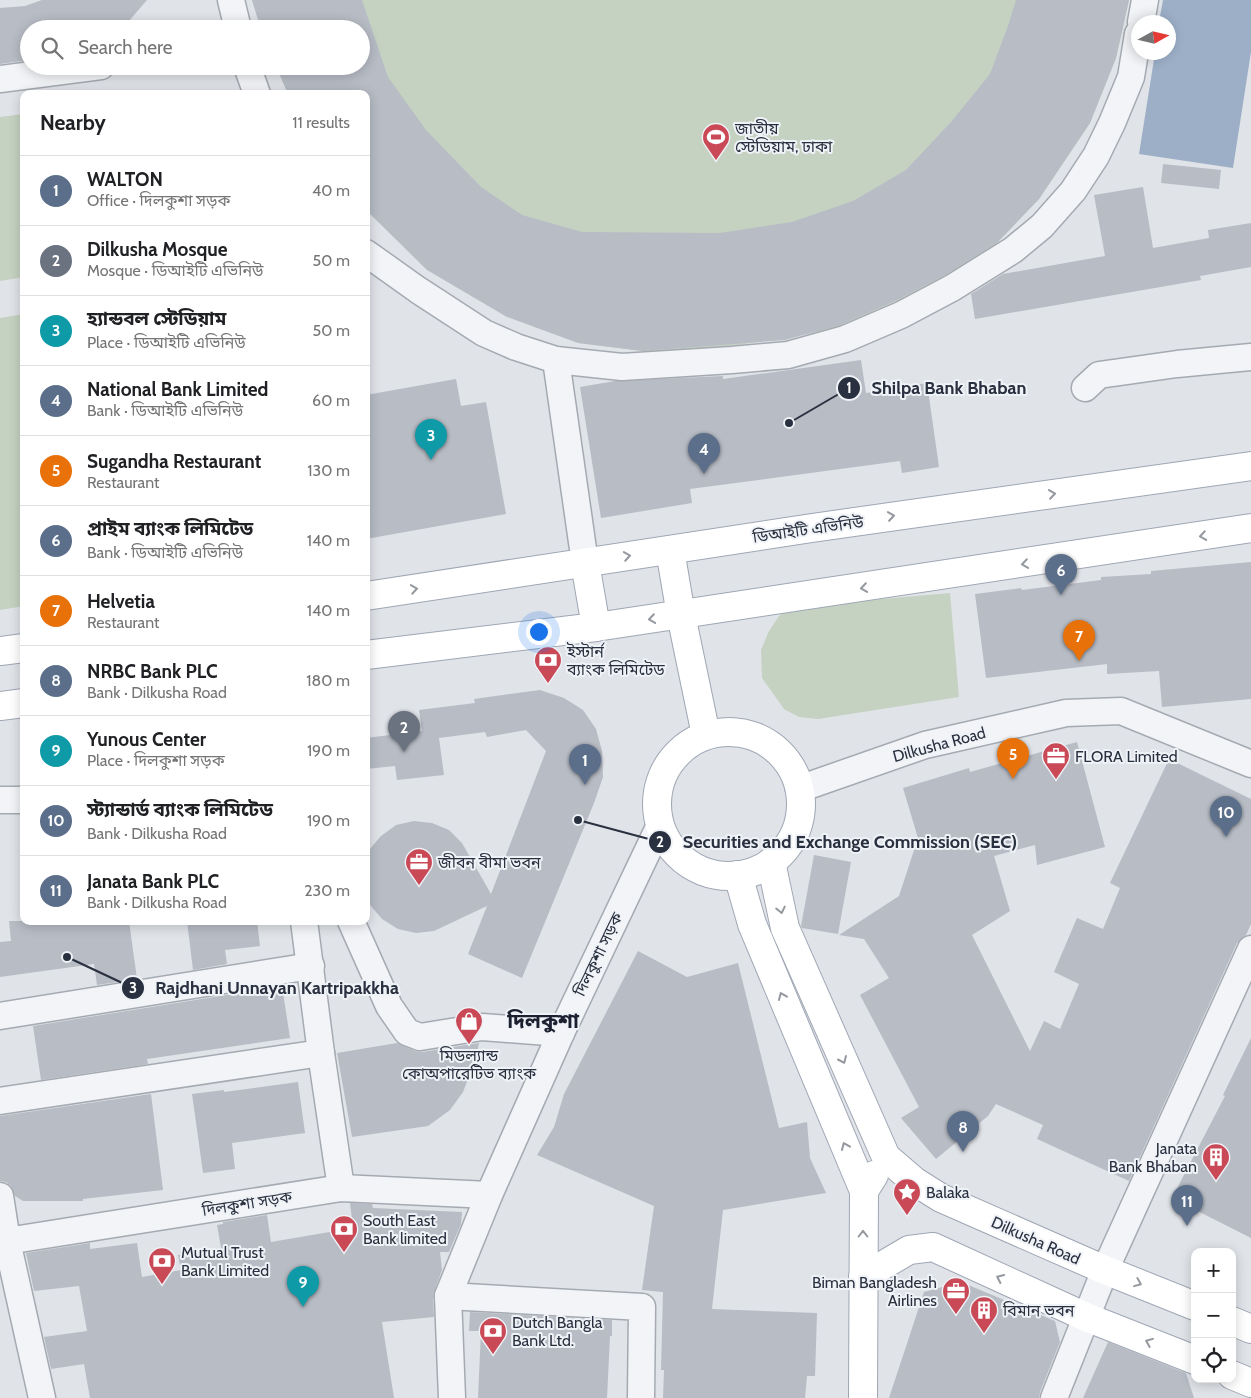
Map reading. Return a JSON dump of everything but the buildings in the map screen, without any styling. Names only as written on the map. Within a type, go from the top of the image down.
[{"type":"main road","name":"ডিআইটি এভিনিউ","points":[[370,595],[812,528],[1251,466]]},
{"type":"main road","points":[[370,655],[681,615],[1251,528]]},
{"type":"main road","points":[[670,550],[681,615],[706,735]]},
{"type":"main road","points":[[585,563],[596,627]]},
{"type":"main road","points":[[0,651],[20,648]]},
{"type":"main road","points":[[0,706],[20,704]]},
{"type":"main road","points":[[730,731],[754,736],[768,744],[790,766],[799,789],[800,809],[796,829],[786,848],[771,862],[756,871],[738,875],[718,876],[699,870],[682,859],[668,843],[660,825],[657,803],[661,781],[671,761],[687,745],[706,735],[730,731]]},
{"type":"main road","name":"Dilkusha Road","points":[[771,862],[785,928],[886,1157],[914,1181],[941,1198],[1105,1270],[1191,1304]]},
{"type":"main road","points":[[738,875],[752,924],[864,1191],[863,1398]]},
{"type":"main road","points":[[864,1191],[886,1157]]},
{"type":"main road","points":[[863,1277],[909,1250],[933,1247],[1086,1317],[1191,1358]]},
{"type":"main road","points":[[1236,1322],[1251,1328]]},
{"type":"main road","points":[[1236,1377],[1251,1383]]},
{"type":"street","points":[[231,0],[236,20]]},
{"type":"street","points":[[1142,15],[1145,0]]},
{"type":"street","points":[[370,256],[484,333],[516,347],[556,360],[622,367],[788,355],[845,339],[901,315],[952,288],[1013,250],[1042,226],[1073,190],[1096,156],[1112,123],[1130,77],[1133,60]]},
{"type":"street","points":[[0,79],[31,75]]},
{"type":"street","points":[[250,75],[256,90]]},
{"type":"street","points":[[1086,388],[1099,375],[1177,364],[1251,357]]},
{"type":"street","points":[[556,360],[585,563]]},
{"type":"street","name":"Dilkusha Road","points":[[799,789],[925,745],[1066,713],[1121,711],[1251,764]]},
{"type":"street","points":[[0,800],[20,800]]},
{"type":"street","name":"দিলকুশা সড়ক","points":[[452,1398],[448,1296],[489,1195],[560,1033],[660,825]]},
{"type":"street","points":[[305,925],[341,1188]]},
{"type":"street","points":[[353,925],[389,1006],[407,1032],[420,1037],[482,1027],[560,1033]]},
{"type":"street","points":[[1054,1398],[1105,1270],[1248,962]]},
{"type":"street","points":[[0,1016],[311,966]]},
{"type":"street","points":[[0,1101],[321,1053]]},
{"type":"street","name":"দিলকুশা সড়ক","points":[[7,1241],[341,1188],[489,1195]]},
{"type":"street","points":[[0,1196],[7,1241],[42,1398]]},
{"type":"street","points":[[448,1296],[642,1308],[641,1398]]},
{"type":"green space","name":"জাতীয় স্টেডিয়াম, ঢাকা","points":[[252,0],[1129,0],[1116,58],[1090,123],[1039,199],[988,252],[927,288],[831,330],[732,346],[650,352],[578,343],[370,99],[370,90],[286,90],[280,75],[370,75],[370,20],[258,20]]},
{"type":"green space","points":[[20,114],[20,278],[0,281],[0,117]]},
{"type":"green space","points":[[20,315],[20,607],[0,610],[0,318]]},
{"type":"green space","points":[[950,593],[959,697],[818,719],[799,717],[784,709],[762,678],[761,650],[769,631],[779,616],[792,607]]},
{"type":"water","points":[[1163,0],[1251,0],[1251,52],[1233,168],[1139,154],[1154,60],[1176,60],[1176,15],[1160,15]]},
{"type":"place","name":"জাতীয় স্টেডিয়াম, ঢাকা","points":[[716,161]]},
{"type":"place","name":"Shilpa Bank Bhaban","points":[[789,423]]},
{"type":"place","name":"হ্যান্ডবল স্টেডিয়াম","points":[[431,460]]},
{"type":"place","name":"National Bank Limited","points":[[704,474]]},
{"type":"place","name":"প্রাইম ব্যাংক লিমিটেড","points":[[1061,595]]},
{"type":"place","name":"Helvetia","points":[[1079,661]]},
{"type":"place","name":"ইস্টার্ন ব্যাংক লিমিটেড","points":[[548,684]]},
{"type":"place","name":"Dilkusha Mosque","points":[[404,752]]},
{"type":"place","name":"Sugandha Restaurant","points":[[1013,779]]},
{"type":"place","name":"FLORA Limited","points":[[1056,780]]},
{"type":"place","name":"WALTON","points":[[585,785]]},
{"type":"place","name":"Securities and Exchange Commission (SEC)","points":[[578,820]]},
{"type":"place","name":"স্ট্যান্ডার্ড ব্যাংক লিমিটেড","points":[[1226,837]]},
{"type":"place","name":"জীবন বীমা ভবন","points":[[419,886]]},
{"type":"place","name":"Rajdhani Unnayan Kartripakkha","points":[[67,957]]},
{"type":"place","name":"মিডল্যান্ড কোঅপারেটিভ ব্যাংক","points":[[469,1045]]},
{"type":"place","name":"NRBC Bank PLC","points":[[963,1152]]},
{"type":"place","name":"Janata Bank Bhaban","points":[[1216,1181]]},
{"type":"place","name":"Balaka","points":[[907,1216]]},
{"type":"place","name":"Janata Bank PLC","points":[[1187,1226]]},
{"type":"place","name":"South East Bank limited","points":[[344,1253]]},
{"type":"place","name":"Mutual Trust Bank Limited","points":[[162,1285]]},
{"type":"place","name":"Yunous Center","points":[[303,1307]]},
{"type":"place","name":"Biman Bangladesh Airlines","points":[[956,1315]]},
{"type":"place","name":"বিমান ভবন","points":[[984,1334]]},
{"type":"place","name":"Dutch Bangla Bank Ltd.","points":[[493,1355]]},
{"type":"district","name":"দিলকুশা","points":[[543,1021]]}]
